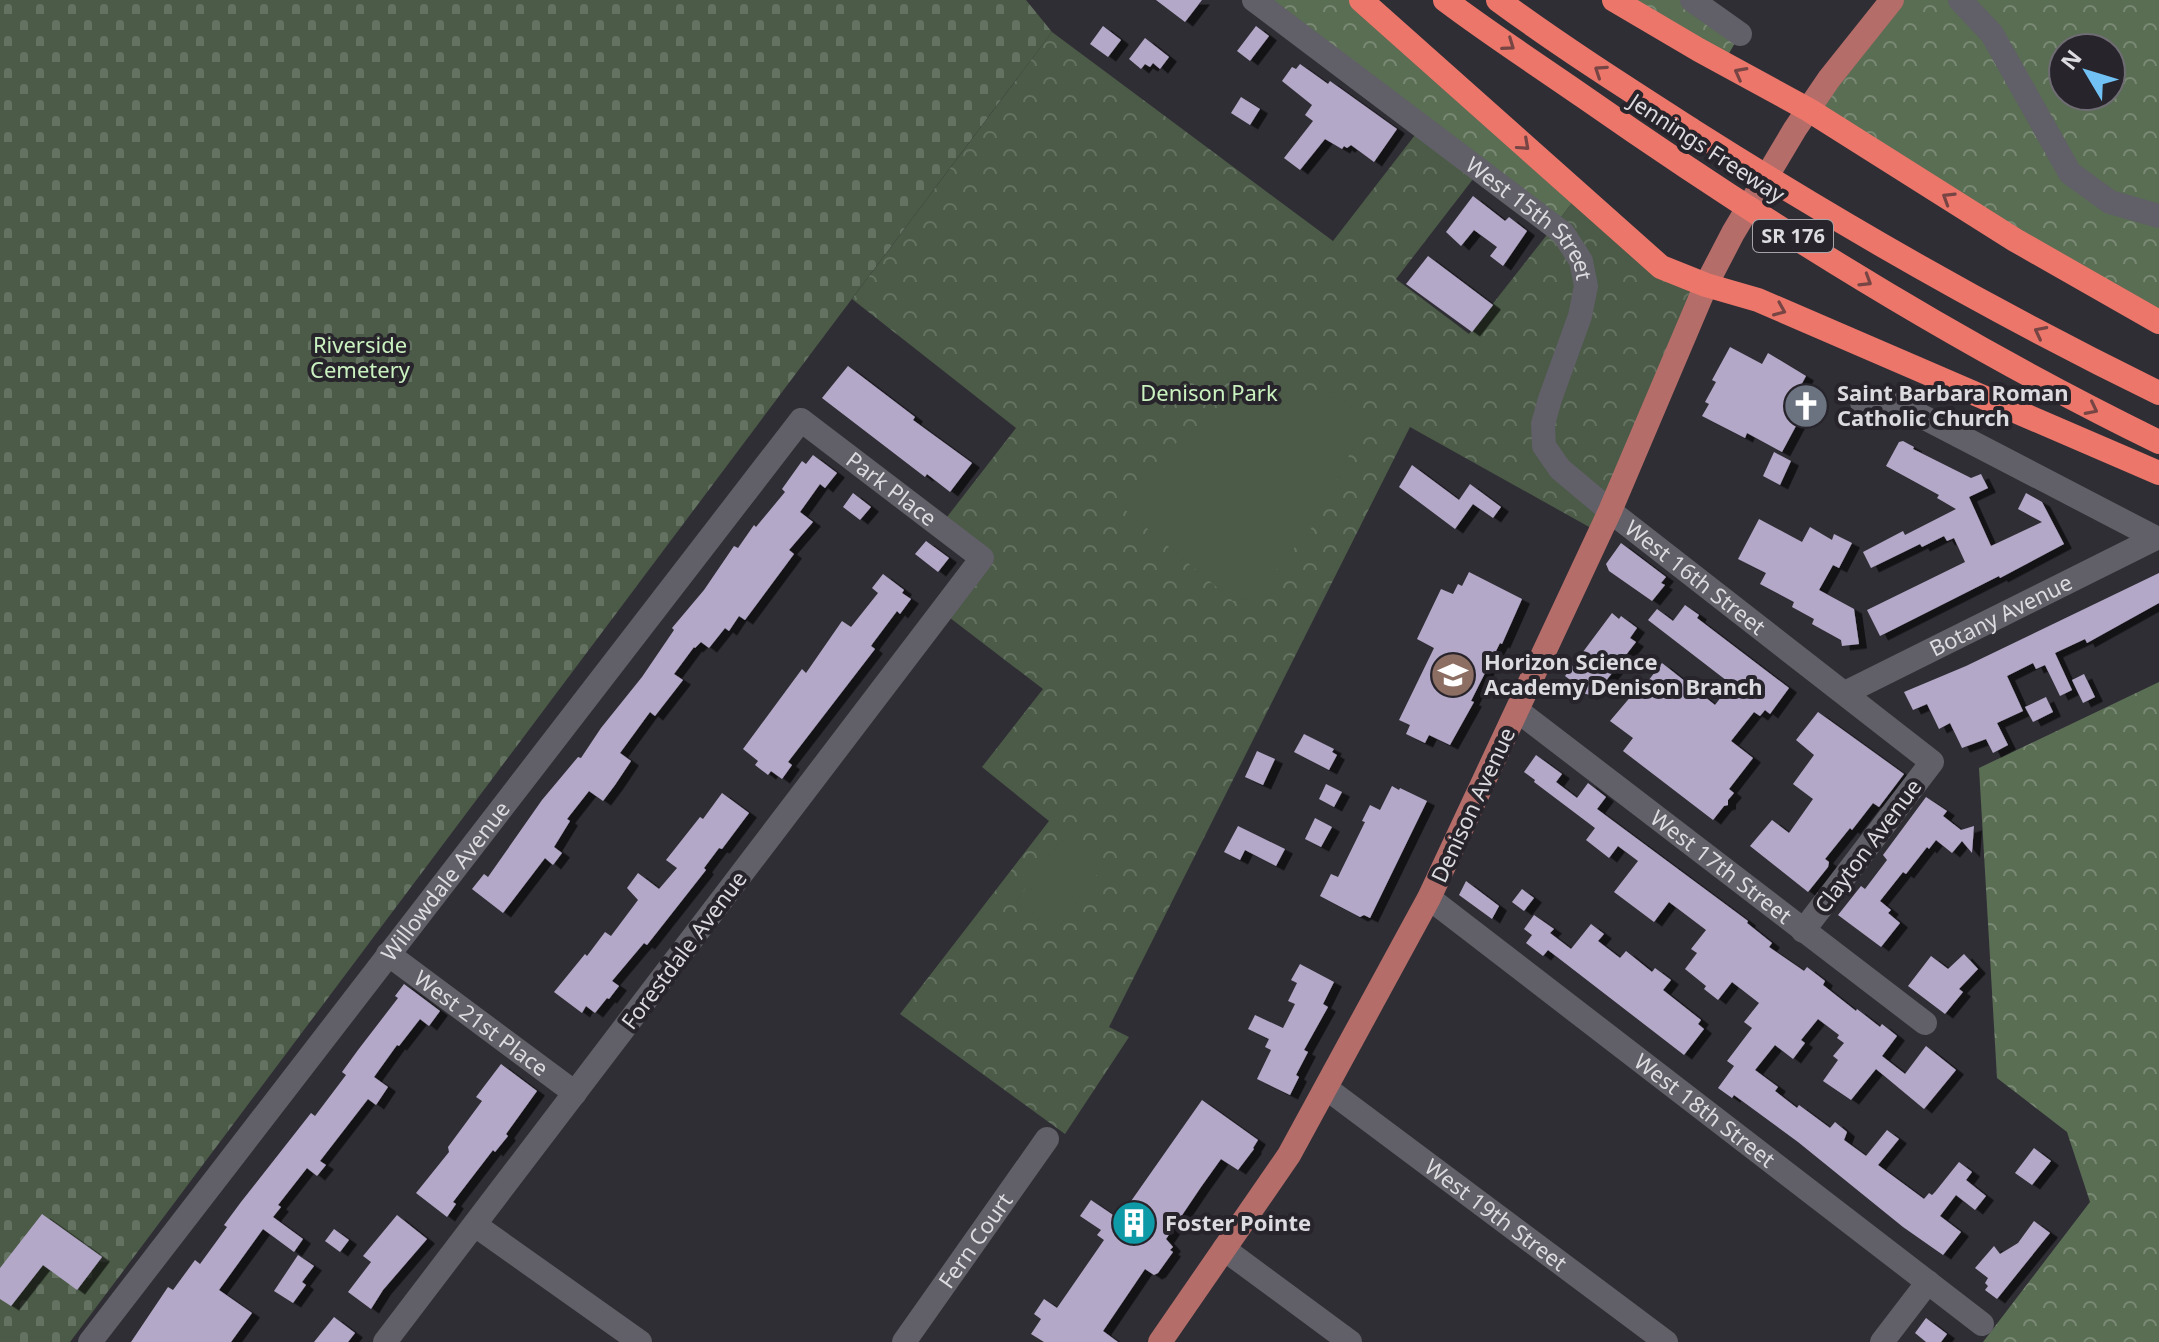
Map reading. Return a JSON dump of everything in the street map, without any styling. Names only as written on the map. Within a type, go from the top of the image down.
[{"type":"highway","points":[[1361,0],[1661,267],[1706,285],[1758,300],[2159,473]]},
{"type":"highway","name":"Jennings Freeway","points":[[1445,0],[1694,174],[1879,289],[2047,386],[2159,442]]},
{"type":"highway","name":"Jennings Freeway","points":[[1498,0],[1607,76],[1812,207],[2007,316],[2159,393]]},
{"type":"highway","points":[[1614,0],[1699,50],[1802,119],[2159,322]]},
{"type":"main road","name":"Denison Avenue","points":[[1160,1342],[1289,1155],[1429,898],[1610,511],[1706,285],[1733,233],[1829,79],[1892,0]]},
{"type":"street","name":"West 15th Street","points":[[1254,0],[1563,233],[1581,261],[1586,286],[1580,316],[1543,424],[1544,446],[1560,469],[1610,511]]},
{"type":"street","points":[[1692,0],[1740,34]]},
{"type":"street","points":[[1960,0],[1992,34],[2070,173],[2110,202],[2148,213]]},
{"type":"street","name":"Botany Avenue","points":[[1845,693],[2156,538],[1900,405],[1862,403]]},
{"type":"street","name":"Park Place","points":[[801,420],[982,558]]},
{"type":"street","name":"Willowdale Avenue","points":[[90,1342],[801,420]]},
{"type":"street","name":"West 16th Street","points":[[1610,511],[1932,762]]},
{"type":"street","name":"Forestdale Avenue","points":[[385,1342],[982,558]]},
{"type":"street","name":"West 17th Street","points":[[1518,711],[1925,1023]]},
{"type":"street","name":"Clayton Avenue","points":[[1803,931],[1932,762]]},
{"type":"street","name":"West 18th Street","points":[[1429,898],[1982,1324]]},
{"type":"street","name":"West 21st Place","points":[[388,954],[575,1093]]},
{"type":"street","name":"West 19th Street","points":[[1326,1088],[1666,1342]]},
{"type":"street","name":"Fern Court","points":[[904,1342],[1047,1139]]},
{"type":"street","points":[[475,1225],[640,1342]]},
{"type":"street","points":[[1224,1249],[1350,1342]]},
{"type":"street","points":[[1882,1342],[1928,1282]]},
{"type":"green space","name":"Riverside Cemetery","points":[[0,0],[1026,0],[1052,32],[70,1342],[0,1342]]},
{"type":"green space","points":[[1254,0],[1361,0],[1579,194],[1554,226]]},
{"type":"green space","points":[[1630,0],[1692,0],[1740,34],[1723,64]]},
{"type":"green space","points":[[1892,0],[2159,0],[2159,322],[1809,110]]},
{"type":"green space","name":"Denison Park","points":[[1052,32],[1333,241],[1422,126],[1480,170],[1396,279],[1469,334],[1579,194],[1706,285],[1600,533],[1410,427],[1109,1027],[1129,1037],[1065,1134],[900,1014],[1049,821],[982,767],[1043,689],[941,611],[982,558],[940,526],[1016,428],[852,299]]},
{"type":"green space","points":[[1271,392],[1311,393],[1335,398],[1367,421],[1312,527],[1254,596],[1233,601],[1123,508],[1150,469],[1185,435],[1226,409]]},
{"type":"green space","points":[[2159,682],[2159,1342],[1983,1342],[2090,1202],[2067,1132],[1997,1078],[1979,768]]},
{"type":"green space","points":[[1061,840],[1101,869],[1055,931],[1016,902]]},
{"type":"building","points":[[1156,0],[1202,0],[1185,22]]},
{"type":"building","points":[[1103,26],[1121,40],[1108,57],[1090,44]]},
{"type":"building","points":[[1256,26],[1269,36],[1250,61],[1237,51]]},
{"type":"building","points":[[1145,38],[1169,57],[1160,69],[1153,63],[1150,67],[1145,64],[1141,69],[1129,59]]},
{"type":"building","points":[[1300,64],[1328,84],[1330,81],[1397,129],[1374,162],[1351,145],[1342,149],[1325,139],[1300,170],[1284,158],[1313,121],[1305,115],[1312,105],[1282,81],[1292,67],[1296,69]]},
{"type":"building","points":[[1241,97],[1260,109],[1250,125],[1231,113]]},
{"type":"building","points":[[1473,196],[1505,221],[1509,217],[1527,231],[1503,266],[1490,256],[1497,247],[1474,230],[1461,246],[1446,232]]},
{"type":"building","points":[[1428,256],[1493,305],[1472,332],[1406,284]]},
{"type":"building","points":[[1730,347],[1762,364],[1768,353],[1806,376],[1798,391],[1811,398],[1782,452],[1747,433],[1745,438],[1702,416],[1709,404],[1705,402],[1716,382],[1712,380]]},
{"type":"building","points":[[848,366],[915,417],[913,420],[972,463],[950,492],[927,474],[925,477],[822,398]]},
{"type":"building","points":[[1903,441],[1971,478],[1981,474],[1988,488],[1969,497],[1991,546],[2042,522],[2018,509],[2026,493],[2042,502],[2064,544],[1880,636],[1867,610],[1965,562],[1954,538],[1947,541],[1944,536],[1871,568],[1863,552],[1956,509],[1937,498],[1939,495],[1886,466],[1899,442]]},
{"type":"building","points":[[1774,452],[1791,461],[1780,485],[1763,476]]},
{"type":"building","points":[[813,455],[837,473],[825,488],[820,484],[800,512],[813,522],[789,550],[794,554],[745,620],[739,616],[729,631],[725,628],[709,648],[701,642],[694,647],[674,674],[683,680],[655,716],[650,712],[620,753],[631,761],[615,785],[603,801],[589,791],[567,819],[570,821],[554,847],[562,853],[553,865],[545,858],[503,913],[472,889],[484,874],[488,877],[542,800],[578,757],[581,758],[734,546],[738,548],[754,525],[756,527],[785,492],[782,489],[802,461],[806,464]]},
{"type":"building","points":[[1412,465],[1459,500],[1470,484],[1501,507],[1493,518],[1473,504],[1455,529],[1399,487]]},
{"type":"building","points":[[853,493],[871,507],[860,520],[843,507]]},
{"type":"building","points":[[1759,519],[1802,542],[1810,527],[1832,540],[1834,534],[1852,543],[1839,568],[1833,565],[1819,590],[1854,609],[1859,644],[1842,646],[1841,640],[1812,624],[1814,619],[1792,607],[1794,602],[1760,584],[1766,573],[1738,559]]},
{"type":"building","points":[[926,541],[949,558],[938,572],[915,554]]},
{"type":"building","points":[[1621,543],[1666,577],[1661,583],[1665,585],[1652,601],[1609,571],[1606,564]]},
{"type":"building","name":"Horizon Science Academy Denison Branch","points":[[1469,572],[1522,599],[1471,701],[1474,702],[1450,745],[1429,735],[1425,743],[1406,734],[1410,725],[1399,720],[1434,648],[1417,639],[1441,589],[1453,594],[1458,584],[1462,586]]},
{"type":"building","points":[[2159,573],[2159,603],[2087,643],[2085,639],[2055,653],[2072,690],[2060,696],[2045,665],[2036,669],[2033,663],[2007,676],[2023,711],[1997,723],[2008,745],[1993,753],[1986,739],[1962,748],[1950,723],[1939,729],[1927,704],[1913,710],[1904,692],[1966,666]]},
{"type":"building","points":[[883,574],[911,599],[900,614],[897,611],[873,643],[871,646],[875,649],[788,762],[792,765],[782,779],[771,771],[768,775],[755,765],[758,761],[743,749],[802,669],[806,673],[842,621],[851,627],[878,593],[872,588]]},
{"type":"building","points":[[1685,605],[1699,615],[1697,618],[1789,688],[1770,714],[1765,710],[1760,716],[1754,712],[1731,741],[1753,758],[1729,789],[1734,793],[1728,805],[1713,820],[1623,751],[1633,738],[1610,721],[1662,663],[1715,705],[1731,684],[1648,620],[1657,609],[1673,621]]},
{"type":"building","points":[[1612,613],[1637,628],[1630,638],[1636,642],[1602,686],[1599,684],[1590,695],[1582,693],[1582,689],[1565,676]]},
{"type":"building","points":[[2084,674],[2095,697],[2083,703],[2072,680]]},
{"type":"building","points":[[2046,697],[2053,712],[2033,722],[2025,707]]},
{"type":"building","points":[[1818,712],[1904,774],[1879,807],[1873,803],[1852,830],[1850,828],[1825,859],[1829,862],[1828,867],[1808,892],[1750,846],[1772,820],[1789,833],[1813,799],[1793,784],[1814,755],[1796,740]]},
{"type":"building","points":[[1304,734],[1334,749],[1332,752],[1337,755],[1329,770],[1294,752]]},
{"type":"building","points":[[1257,751],[1275,759],[1263,785],[1245,777]]},
{"type":"building","points":[[1536,755],[1562,774],[1556,782],[1577,798],[1588,783],[1606,797],[1597,809],[1748,921],[1772,943],[1769,947],[1804,971],[1807,967],[1825,981],[1823,985],[1856,1011],[1880,1027],[1882,1024],[1897,1036],[1882,1056],[1905,1074],[1926,1046],[1956,1070],[1924,1109],[1876,1069],[1851,1100],[1823,1081],[1838,1060],[1833,1056],[1844,1043],[1837,1038],[1839,1035],[1818,1019],[1801,1040],[1805,1043],[1793,1059],[1775,1045],[1755,1070],[1778,1087],[1775,1091],[1797,1108],[1799,1105],[1830,1128],[1835,1122],[1847,1132],[1844,1140],[1866,1156],[1887,1130],[1899,1139],[1878,1165],[1924,1199],[1935,1192],[1959,1162],[1972,1172],[1966,1180],[1986,1196],[1975,1210],[1956,1195],[1940,1216],[1961,1232],[1943,1255],[1903,1227],[1798,1142],[1734,1095],[1732,1098],[1718,1088],[1734,1066],[1727,1061],[1752,1028],[1744,1022],[1759,1003],[1732,982],[1718,1000],[1685,969],[1697,953],[1691,949],[1706,930],[1669,902],[1654,922],[1614,892],[1638,861],[1618,846],[1609,858],[1586,840],[1595,828],[1524,772]]},
{"type":"building","points":[[1326,784],[1342,792],[1334,807],[1319,799]]},
{"type":"building","points":[[1392,786],[1427,801],[1370,918],[1360,917],[1320,896],[1331,874],[1338,877],[1370,805],[1380,810]]},
{"type":"building","points":[[722,793],[749,813],[647,945],[644,943],[612,981],[619,986],[609,999],[595,1013],[586,1006],[582,1013],[554,992],[605,932],[611,936],[638,900],[627,888],[638,873],[659,889],[677,868],[666,860]]},
{"type":"building","points":[[1926,797],[1947,811],[1943,816],[1961,830],[1974,826],[1972,853],[1962,841],[1952,853],[1936,840],[1929,849],[1927,847],[1880,901],[1900,923],[1881,947],[1838,915],[1861,886],[1865,889],[1887,860],[1883,855]]},
{"type":"building","points":[[1315,818],[1332,827],[1321,847],[1305,839]]},
{"type":"building","points":[[1238,826],[1285,849],[1276,866],[1245,850],[1240,860],[1224,852]]},
{"type":"building","points":[[1466,881],[1499,906],[1492,919],[1459,895]]},
{"type":"building","points":[[1522,889],[1534,898],[1524,911],[1512,902]]},
{"type":"building","points":[[1534,915],[1554,929],[1550,933],[1571,949],[1591,924],[1604,934],[1598,941],[1620,958],[1626,951],[1652,972],[1655,968],[1671,980],[1663,990],[1701,1020],[1698,1024],[1704,1029],[1684,1055],[1548,950],[1543,956],[1526,943],[1532,935],[1524,929]]},
{"type":"building","points":[[1964,954],[1978,969],[1959,989],[1963,992],[1945,1014],[1908,986],[1931,956],[1948,969]]},
{"type":"building","points":[[1300,964],[1334,982],[1323,1004],[1328,1007],[1304,1050],[1308,1052],[1290,1095],[1257,1079],[1271,1050],[1265,1047],[1269,1039],[1248,1029],[1255,1015],[1283,1028],[1295,1004],[1288,1001],[1297,983],[1291,980]]},
{"type":"building","points":[[404,984],[440,1011],[429,1026],[420,1019],[397,1045],[374,1077],[388,1087],[376,1105],[368,1099],[320,1161],[326,1165],[317,1176],[307,1168],[278,1205],[281,1207],[273,1217],[303,1239],[294,1252],[263,1229],[219,1290],[252,1313],[231,1342],[131,1342],[168,1287],[173,1290],[195,1260],[200,1264],[241,1202],[311,1113],[315,1116],[346,1075],[342,1072],[398,998],[395,996]]},
{"type":"building","points":[[501,1064],[537,1091],[506,1134],[508,1136],[495,1152],[493,1150],[453,1202],[456,1204],[447,1217],[416,1193],[449,1152],[448,1147],[482,1101],[476,1097]]},
{"type":"building","name":"Foster Pointe","points":[[1202,1100],[1258,1140],[1238,1170],[1221,1159],[1201,1187],[1166,1239],[1173,1252],[1158,1273],[1154,1275],[1145,1269],[1103,1331],[1118,1342],[1044,1342],[1031,1334],[1041,1319],[1034,1314],[1044,1299],[1057,1308],[1104,1240],[1097,1235],[1101,1230],[1080,1216],[1091,1200],[1113,1215],[1116,1210],[1122,1214]]},
{"type":"building","points":[[2034,1148],[2051,1161],[2032,1185],[2015,1173]]},
{"type":"building","points":[[42,1214],[102,1257],[77,1290],[43,1265],[11,1306],[0,1299],[0,1268]]},
{"type":"building","points":[[397,1215],[427,1239],[383,1290],[371,1309],[348,1292],[371,1262],[363,1256]]},
{"type":"building","points":[[2034,1221],[2050,1233],[1997,1299],[1985,1290],[1988,1278],[1975,1268],[1994,1246],[2000,1254],[2018,1243]]},
{"type":"building","points":[[334,1229],[349,1240],[340,1252],[325,1241]]},
{"type":"building","points":[[298,1255],[314,1266],[302,1282],[306,1285],[293,1303],[274,1291]]},
{"type":"building","points":[[334,1317],[355,1333],[348,1342],[314,1342]]},
{"type":"building","points":[[1926,1318],[1947,1334],[1941,1342],[1926,1342],[1915,1333]]},
{"type":"place","name":"Saint Barbara Roman Catholic Church","points":[[1806,406]]},
{"type":"place","name":"Horizon Science Academy Denison Branch","points":[[1453,675]]},
{"type":"place","name":"Foster Pointe","points":[[1134,1223]]}]
